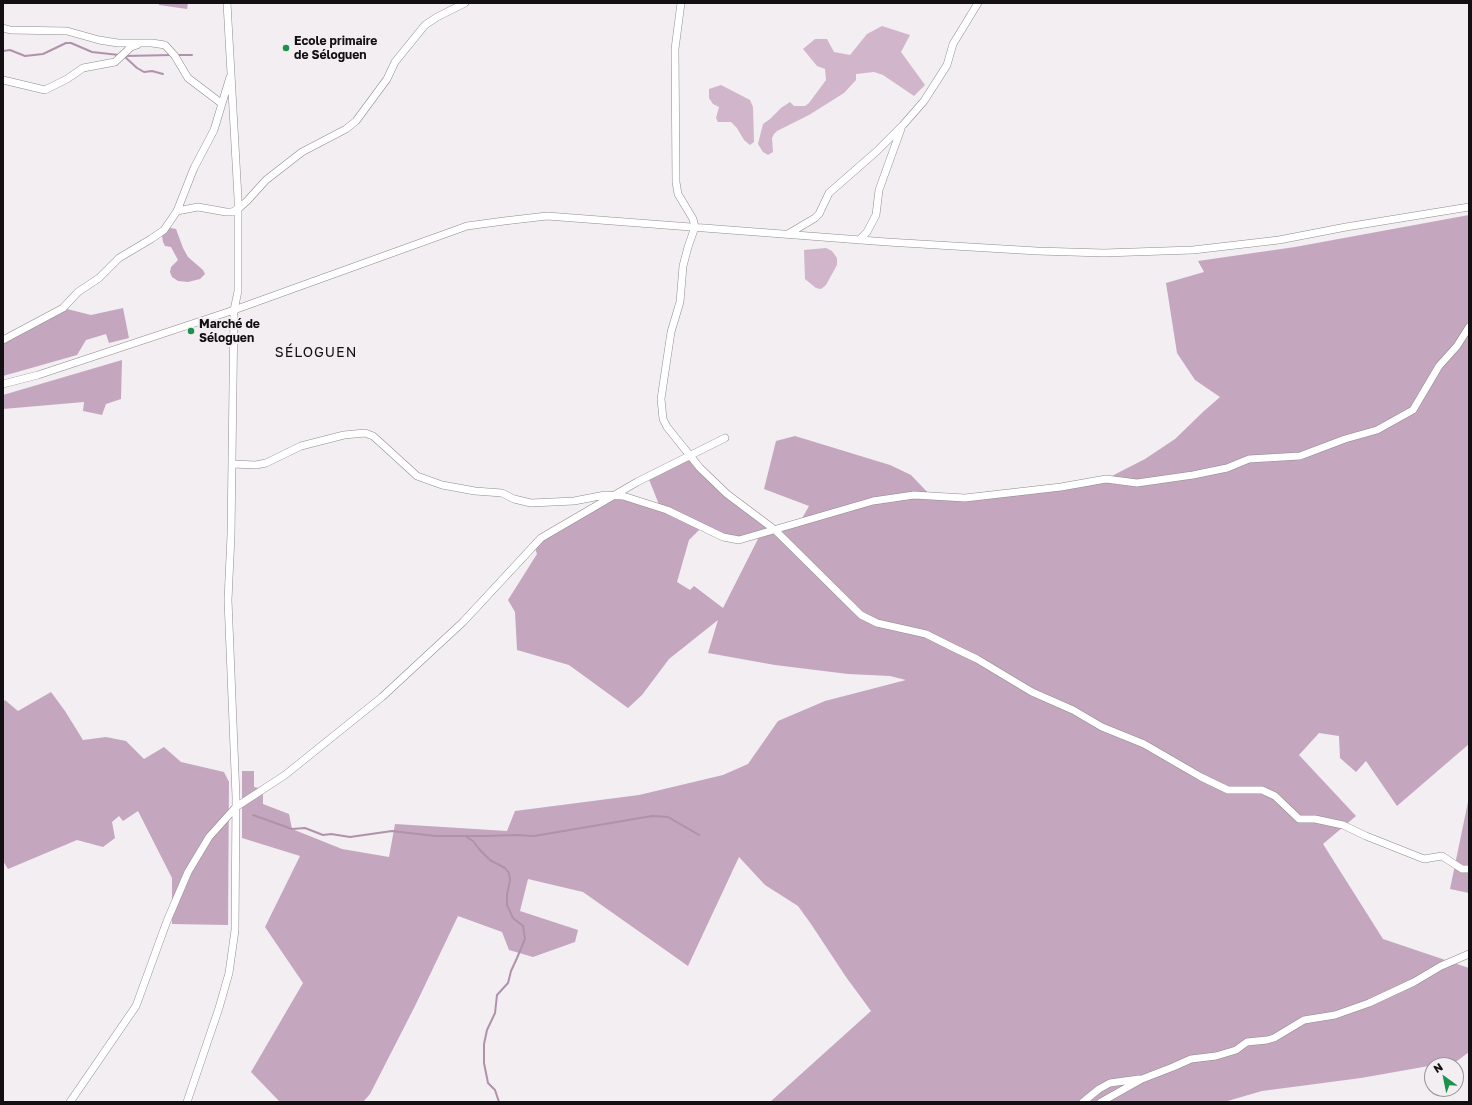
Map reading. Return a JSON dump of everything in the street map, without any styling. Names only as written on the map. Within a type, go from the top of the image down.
[{"type":"street","points":[[187,1102],[220,1008],[229,972],[236,930],[236,807],[228,600],[234,310],[238,291],[238,209],[227,3]]},
{"type":"street","points":[[178,211],[198,207],[226,212],[232,212],[238,209],[248,201],[266,180],[302,152],[346,129],[356,121],[387,79],[394,62],[421,30],[438,17],[465,3]]},
{"type":"street","points":[[681,3],[675,49],[676,182],[678,194],[693,219],[695,227],[683,266],[680,302],[671,332],[661,399],[662,414],[667,427],[700,468],[727,494],[775,530],[862,615],[877,623],[926,634],[960,650],[1032,692],[1073,710],[1102,727],[1144,744],[1201,777],[1228,790],[1262,790],[1274,796],[1299,819],[1315,819],[1343,825],[1366,836],[1424,859],[1442,856],[1462,869],[1469,869]]},
{"type":"street","points":[[788,234],[816,218],[829,193],[903,126],[924,101],[946,65],[953,44],[978,3]]},
{"type":"street","points":[[3,28],[10,30],[67,31],[99,40],[118,43],[165,45],[175,56],[188,78],[221,102]]},
{"type":"street","points":[[3,80],[45,90],[67,79],[83,68],[97,64],[115,62],[130,47],[141,43]]},
{"type":"street","points":[[3,340],[62,308],[78,292],[99,278],[119,258],[151,240],[164,230],[178,211],[194,168],[214,130],[221,102],[231,73]]},
{"type":"street","points":[[859,240],[867,232],[876,215],[879,190],[903,126]]},
{"type":"street","points":[[3,384],[44,373],[234,310],[467,226],[547,216],[859,240],[1053,252],[1104,253],[1193,250],[1279,240],[1469,207]]},
{"type":"street","points":[[232,464],[256,465],[266,463],[301,446],[344,435],[365,433],[373,436],[417,476],[442,485],[475,491],[502,493],[514,499],[531,503],[574,501],[606,495],[623,496],[667,510],[723,537],[739,540],[873,501],[914,495],[965,498],[1054,488],[1106,479],[1137,483],[1193,475],[1227,468],[1249,459],[1300,456],[1345,439],[1377,430],[1413,410],[1440,366],[1457,346],[1469,327]]},
{"type":"street","points":[[70,1102],[136,1006],[167,921],[188,872],[209,837],[236,807],[285,775],[382,696],[462,622],[541,538],[690,455],[725,438]]},
{"type":"street","points":[[1101,1102],[1142,1079],[1191,1059],[1216,1056],[1236,1050],[1247,1042],[1274,1038],[1304,1020],[1335,1015],[1369,1003],[1414,982],[1440,966],[1469,954]]},
{"type":"street","points":[[1083,1102],[1099,1089],[1110,1083],[1142,1079]]},
{"type":"shaded area","points":[[159,3],[188,3],[187,9],[159,5]]},
{"type":"shaded area","points":[[882,26],[910,35],[901,52],[925,85],[914,96],[883,75],[874,72],[856,74],[856,80],[844,93],[809,115],[777,131],[772,138],[773,152],[768,155],[763,152],[758,144],[763,124],[790,102],[794,106],[805,106],[809,103],[826,80],[825,69],[817,66],[803,49],[815,39],[827,39],[834,52],[850,55],[867,34]]},
{"type":"shaded area","points":[[721,85],[750,100],[753,107],[754,142],[750,145],[744,140],[737,128],[731,122],[718,122],[716,118],[719,107],[713,104],[709,98],[709,89]]},
{"type":"shaded area","points":[[1469,215],[1469,744],[1397,806],[1366,761],[1356,772],[1340,758],[1339,736],[1319,733],[1299,755],[1356,816],[1323,844],[1383,939],[1469,968],[1469,1052],[1462,1057],[1424,1057],[1424,1067],[1361,1078],[1262,1091],[1224,1102],[770,1102],[871,1011],[798,906],[765,885],[739,857],[688,966],[583,892],[528,879],[520,911],[578,930],[575,942],[533,957],[509,950],[502,932],[458,916],[415,1006],[370,1094],[363,1102],[280,1102],[251,1072],[303,983],[265,927],[300,856],[242,838],[242,771],[254,771],[254,787],[263,789],[263,804],[289,814],[292,829],[342,849],[389,857],[395,824],[507,831],[515,811],[639,795],[723,775],[748,764],[778,721],[825,701],[906,680],[890,676],[848,674],[775,665],[708,653],[718,620],[669,659],[642,695],[628,708],[569,665],[517,650],[515,612],[508,600],[537,554],[534,545],[615,496],[660,507],[648,477],[690,455],[700,468],[775,530],[800,522],[809,506],[764,489],[776,441],[795,436],[890,465],[911,475],[931,496],[965,498],[1106,479],[1145,459],[1175,439],[1220,397],[1195,380],[1177,353],[1166,283],[1204,272],[1198,261],[1295,247]],"holes":[[[702,527],[739,540],[760,535],[723,608],[694,586],[690,590],[677,582],[689,540]]]},
{"type":"shaded area","points":[[166,227],[176,229],[188,257],[203,270],[205,274],[200,279],[188,282],[178,281],[172,277],[170,272],[171,267],[178,260],[171,247],[165,246],[163,242],[162,236]]},
{"type":"shaded area","points":[[826,248],[832,251],[837,258],[837,265],[826,285],[821,289],[816,288],[805,279],[804,250]]},
{"type":"shaded area","points":[[63,308],[91,315],[123,308],[129,338],[109,343],[106,334],[86,340],[77,355],[3,376],[3,340]]},
{"type":"shaded area","points":[[122,360],[121,399],[106,404],[102,415],[83,411],[84,402],[3,409],[3,395]]},
{"type":"shaded area","points":[[51,692],[83,740],[106,737],[126,741],[144,759],[164,747],[181,762],[224,772],[229,782],[228,925],[172,924],[172,878],[138,811],[123,821],[119,816],[112,822],[115,838],[103,847],[77,840],[8,869],[3,861],[3,702],[5,700],[18,711]]},
{"type":"shaded area","points":[[1469,797],[1469,893],[1450,889]]},
{"type":"waterway","points":[[3,51],[10,50],[25,56],[43,54],[66,43],[71,43],[92,52],[119,55]]},
{"type":"waterway","points":[[125,56],[171,55]]},
{"type":"waterway","points":[[177,55],[192,55]]},
{"type":"waterway","points":[[124,56],[137,68],[144,72],[152,71],[163,74]]},
{"type":"waterway","points":[[253,815],[292,829],[305,828],[323,835],[331,834],[350,837],[392,831],[435,836],[534,836],[652,816],[668,817],[699,835]]},
{"type":"waterway","points":[[465,836],[473,841],[490,860],[505,868],[509,873],[510,880],[507,905],[513,918],[523,926],[525,939],[511,971],[508,983],[497,995],[495,1013],[487,1030],[484,1044],[484,1063],[488,1083],[495,1090],[499,1102]]},
{"type":"place","name":"Ecole primaire de Séloguen","points":[[286,48]]},
{"type":"place","name":"Marché de Séloguen","points":[[191,331]]},
{"type":"district","name":"SÉLOGUEN","points":[[316,353]]}]
